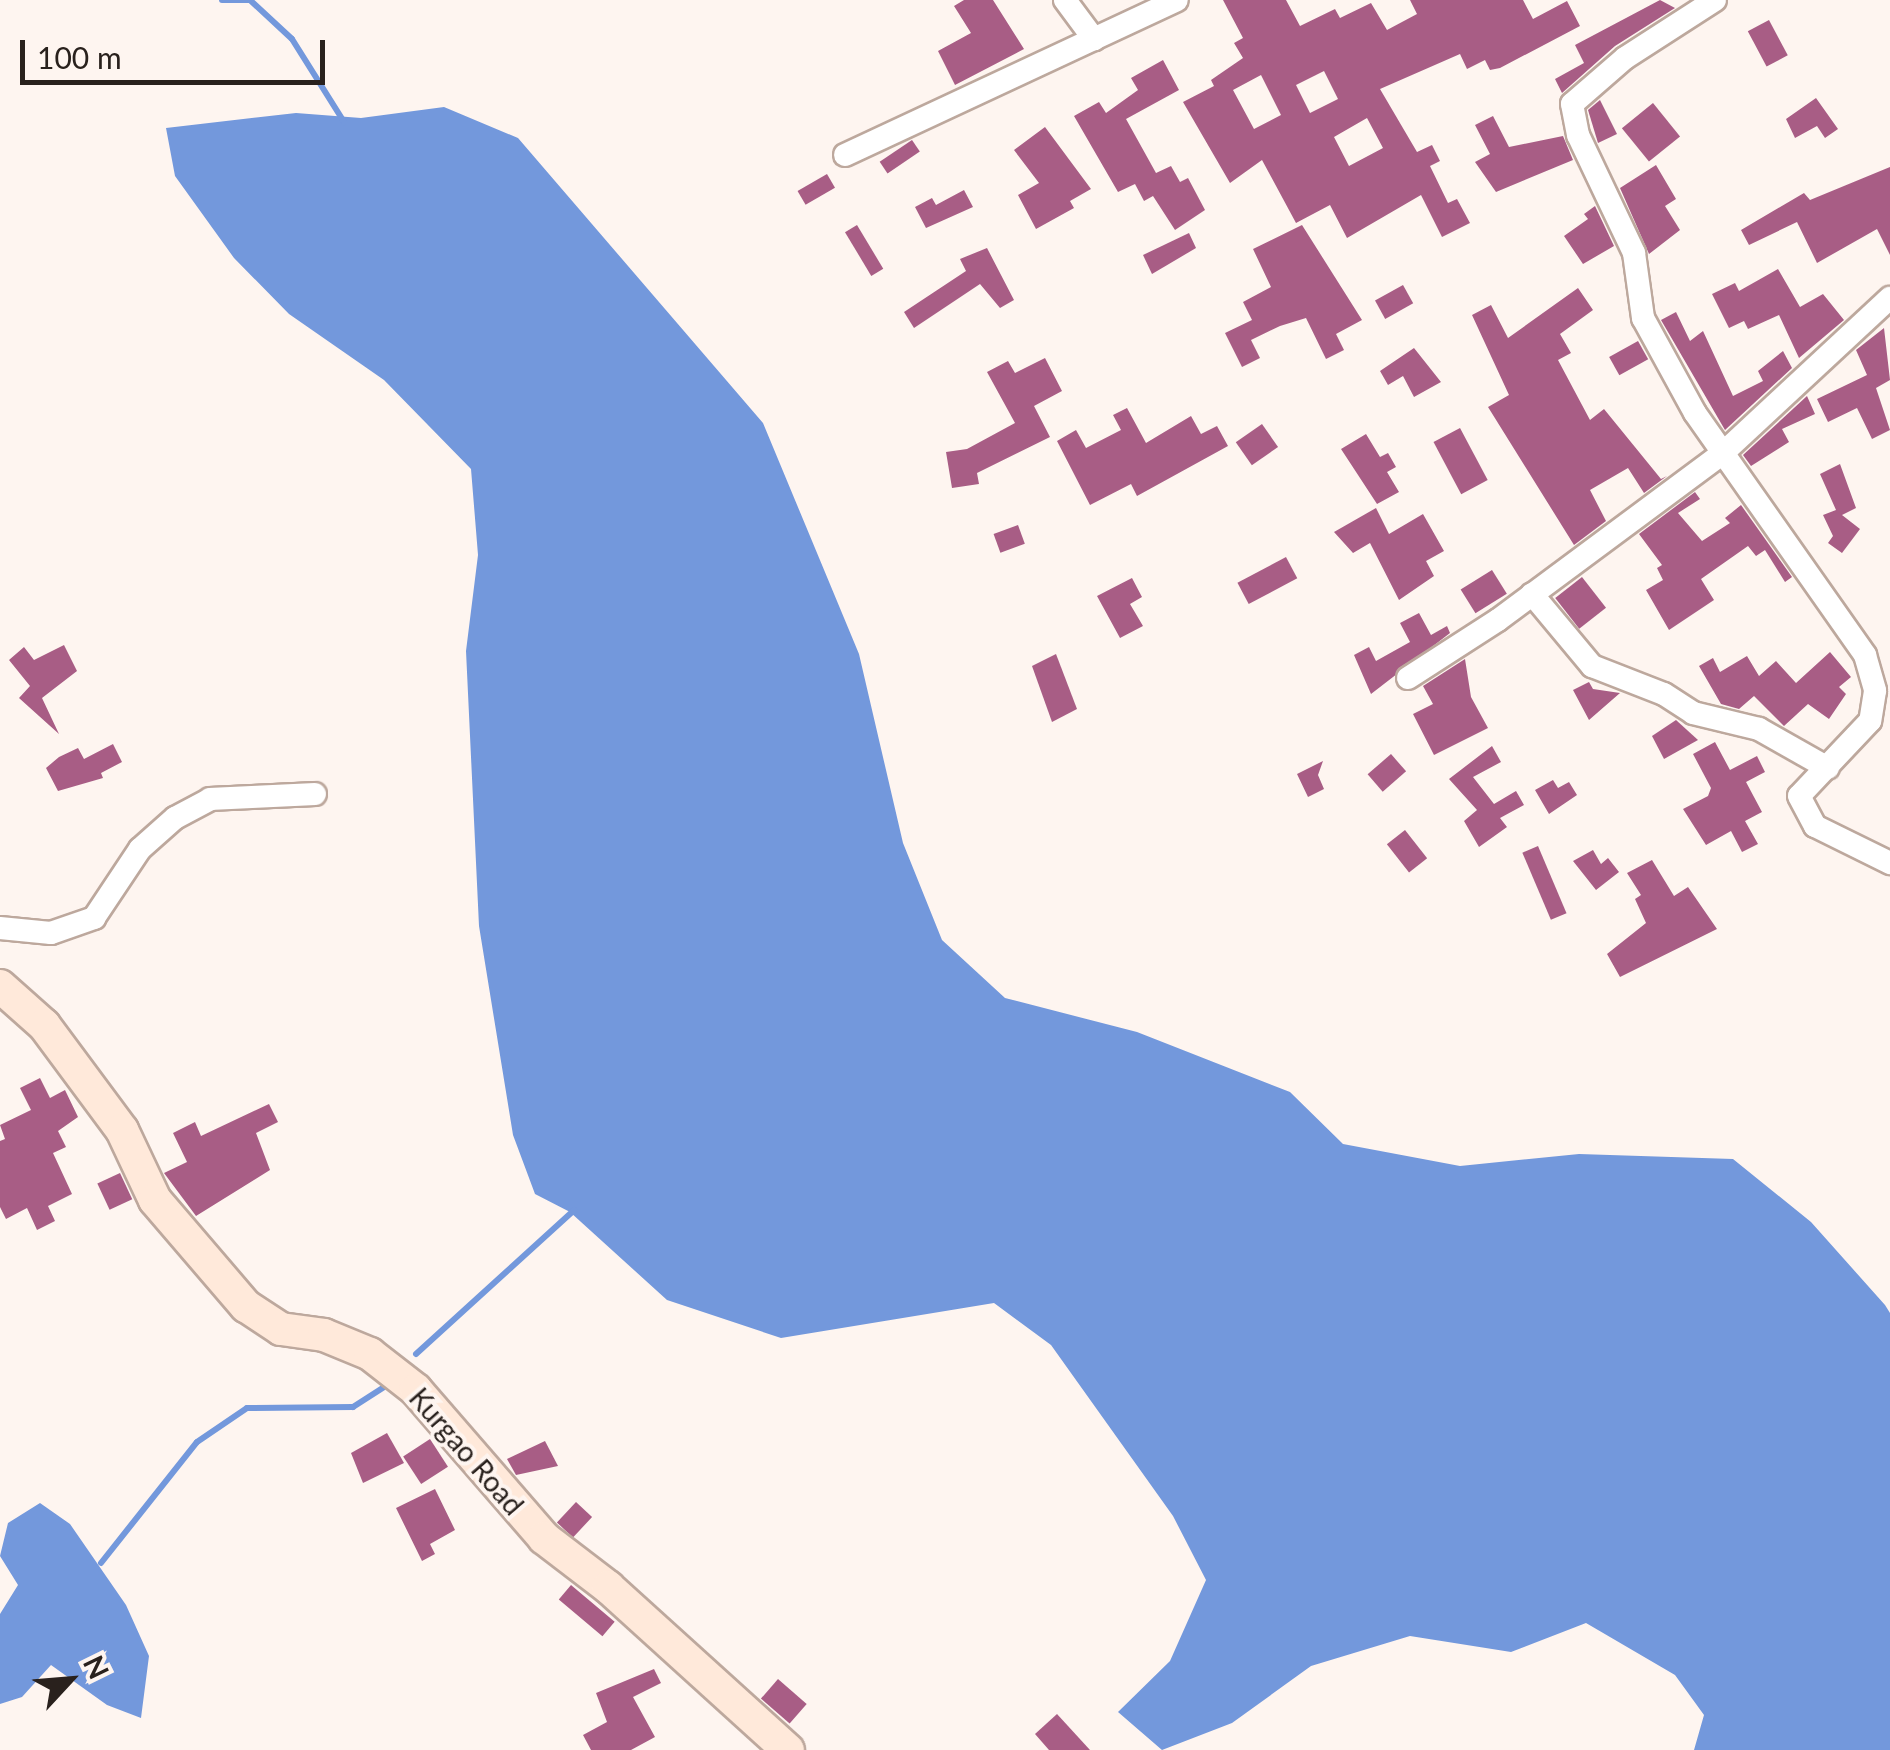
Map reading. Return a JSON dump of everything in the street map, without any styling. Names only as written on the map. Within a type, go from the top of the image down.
[{"type":"street","points":[[1065,0],[1094,39]]},
{"type":"street","points":[[845,156],[1177,0]]},
{"type":"street","points":[[1715,0],[1625,58],[1572,104],[1578,135],[1634,254],[1643,318],[1723,453],[1865,655],[1875,691],[1870,721],[1799,796],[1815,826],[1890,863]]},
{"type":"street","points":[[1408,678],[1532,594],[1723,453],[1890,298]]},
{"type":"street","points":[[1532,594],[1592,666],[1664,694],[1693,713],[1760,729],[1828,768]]},
{"type":"street","points":[[0,928],[51,933],[94,918],[140,849],[210,799],[314,794]]},
{"type":"street","name":"Kurgao Road","points":[[0,986],[44,1025],[122,1130],[155,1200],[204,1264],[246,1306],[281,1328],[324,1335],[370,1354],[416,1390],[544,1538],[608,1586],[788,1750]]},
{"type":"water","points":[[444,107],[518,138],[763,423],[859,654],[903,843],[942,940],[1005,998],[1137,1032],[1290,1092],[1343,1144],[1460,1166],[1579,1154],[1733,1159],[1811,1222],[1885,1305],[1890,1313],[1890,1750],[1694,1750],[1704,1715],[1675,1675],[1586,1623],[1511,1652],[1410,1636],[1311,1666],[1232,1723],[1162,1750],[1118,1712],[1170,1661],[1206,1580],[1173,1516],[1051,1345],[994,1303],[781,1338],[667,1300],[570,1212],[535,1194],[513,1135],[479,926],[466,651],[478,555],[471,469],[384,380],[289,314],[234,258],[175,176],[166,128],[296,113],[361,118]]},
{"type":"water","points":[[40,1503],[70,1524],[126,1605],[149,1656],[141,1718],[107,1705],[51,1665],[22,1697],[0,1704],[0,1614],[18,1585],[0,1556],[8,1523]]},
{"type":"building","points":[[964,0],[993,0],[1024,49],[955,85],[938,51],[971,33],[954,6]]},
{"type":"building","points":[[1223,0],[1286,0],[1300,26],[1335,9],[1340,18],[1371,3],[1387,30],[1417,14],[1410,0],[1523,0],[1533,19],[1567,1],[1580,26],[1500,68],[1490,70],[1485,60],[1467,69],[1460,54],[1380,89],[1417,152],[1432,145],[1440,161],[1430,166],[1448,203],[1457,199],[1470,223],[1442,237],[1421,195],[1347,238],[1330,205],[1296,223],[1262,160],[1230,183],[1183,102],[1214,86],[1211,80],[1243,58],[1234,43],[1243,38]],"holes":[[[1324,71],[1338,99],[1310,113],[1296,85]],[[1261,75],[1281,115],[1254,129],[1233,90]],[[1367,118],[1383,148],[1349,166],[1334,137]]]},
{"type":"building","points":[[1660,0],[1675,8],[1615,46],[1562,93],[1555,79],[1584,63],[1575,45]]},
{"type":"building","points":[[1769,20],[1788,55],[1767,67],[1748,31]]},
{"type":"building","points":[[1163,60],[1179,90],[1126,119],[1156,173],[1171,166],[1180,182],[1188,178],[1205,210],[1175,230],[1153,196],[1144,201],[1135,184],[1118,192],[1074,116],[1099,102],[1106,113],[1138,90],[1131,78]]},
{"type":"building","points":[[1816,98],[1838,129],[1825,138],[1817,126],[1795,138],[1786,119]]},
{"type":"building","points":[[1600,100],[1617,134],[1598,143],[1588,110]]},
{"type":"building","points":[[1653,103],[1680,136],[1649,162],[1622,128]]},
{"type":"building","points":[[1493,116],[1509,147],[1563,136],[1573,160],[1496,192],[1475,162],[1490,154],[1475,125]]},
{"type":"building","points":[[1045,127],[1091,189],[1070,201],[1074,208],[1036,229],[1018,195],[1039,183],[1014,150]]},
{"type":"building","points":[[912,140],[920,152],[887,173],[880,162]]},
{"type":"building","points":[[1656,165],[1676,199],[1665,206],[1680,230],[1649,254],[1620,188]]},
{"type":"building","points":[[1890,167],[1890,255],[1877,229],[1817,263],[1797,222],[1749,245],[1741,230],[1804,193],[1810,200]]},
{"type":"building","points":[[827,174],[835,188],[806,205],[798,191]]},
{"type":"building","points":[[964,190],[973,207],[926,228],[915,207],[932,198],[936,205]]},
{"type":"building","points":[[1595,206],[1614,246],[1583,264],[1564,236],[1588,219],[1584,214]]},
{"type":"building","points":[[857,225],[883,269],[871,276],[845,232]]},
{"type":"building","points":[[1302,225],[1362,320],[1336,334],[1344,350],[1326,359],[1306,318],[1280,326],[1251,340],[1260,358],[1242,367],[1225,333],[1252,320],[1243,302],[1271,287],[1253,249]]},
{"type":"building","points":[[1189,233],[1196,248],[1152,274],[1143,255]]},
{"type":"building","points":[[987,248],[1014,300],[1000,308],[980,284],[914,328],[904,312],[966,271],[960,259]]},
{"type":"building","points":[[1778,269],[1800,307],[1823,294],[1844,320],[1799,358],[1779,315],[1748,329],[1744,321],[1729,328],[1712,294],[1735,283],[1739,291]]},
{"type":"building","points":[[1403,285],[1413,303],[1385,319],[1375,301]]},
{"type":"building","points":[[1578,288],[1593,310],[1560,334],[1571,353],[1558,360],[1590,420],[1604,409],[1661,479],[1667,476],[1644,493],[1628,468],[1590,490],[1606,521],[1574,545],[1488,407],[1509,395],[1472,315],[1491,305],[1508,338]]},
{"type":"building","points":[[1676,312],[1690,341],[1703,331],[1733,396],[1763,381],[1758,371],[1783,351],[1792,368],[1725,430],[1661,320]]},
{"type":"building","points":[[1884,328],[1890,380],[1876,388],[1890,430],[1872,439],[1857,408],[1828,422],[1817,399],[1867,375],[1856,350]]},
{"type":"building","points":[[1638,341],[1648,359],[1619,375],[1609,357]]},
{"type":"building","points":[[1414,348],[1441,382],[1414,397],[1403,376],[1388,385],[1380,371]]},
{"type":"building","points":[[1045,358],[1062,391],[1034,406],[1050,437],[977,473],[979,484],[952,488],[946,452],[967,449],[1015,423],[987,372],[1008,361],[1015,373]]},
{"type":"building","points":[[1807,396],[1815,414],[1782,429],[1789,442],[1751,466],[1743,455]]},
{"type":"building","points":[[1127,408],[1146,443],[1191,416],[1201,434],[1217,426],[1228,446],[1137,496],[1131,484],[1090,505],[1057,441],[1076,430],[1086,448],[1121,430],[1113,415]]},
{"type":"building","points":[[1262,424],[1278,447],[1252,465],[1236,442]]},
{"type":"building","points":[[1460,428],[1488,480],[1461,494],[1434,442]]},
{"type":"building","points":[[1366,434],[1380,457],[1388,453],[1396,467],[1387,472],[1399,492],[1377,504],[1341,449]]},
{"type":"building","points":[[1840,464],[1856,508],[1842,515],[1860,529],[1842,553],[1828,543],[1833,536],[1823,515],[1836,510],[1820,474]]},
{"type":"building","points":[[1695,492],[1700,499],[1678,513],[1702,541],[1730,523],[1725,518],[1741,505],[1792,577],[1785,582],[1765,550],[1756,556],[1748,546],[1701,579],[1714,600],[1669,630],[1646,590],[1663,580],[1657,568],[1662,565],[1639,534]]},
{"type":"building","points":[[1376,508],[1389,534],[1423,514],[1444,551],[1426,561],[1434,576],[1399,600],[1370,543],[1353,553],[1334,532]]},
{"type":"building","points":[[1018,525],[1025,544],[1000,553],[994,534]]},
{"type":"building","points":[[1286,557],[1297,578],[1249,604],[1237,583]]},
{"type":"building","points":[[1492,570],[1507,594],[1475,613],[1461,590]]},
{"type":"building","points":[[1582,577],[1606,608],[1579,629],[1555,598]]},
{"type":"building","points":[[1132,578],[1142,597],[1130,604],[1143,626],[1120,638],[1097,596]]},
{"type":"building","points":[[1419,613],[1431,635],[1447,626],[1450,633],[1371,694],[1354,655],[1369,647],[1376,661],[1410,642],[1400,623]]},
{"type":"building","points":[[64,645],[77,671],[42,698],[59,734],[19,698],[30,686],[9,660],[24,647],[34,660]]},
{"type":"building","points":[[1830,652],[1851,677],[1839,687],[1846,694],[1829,719],[1808,704],[1784,726],[1754,696],[1739,709],[1721,704],[1699,666],[1713,658],[1720,672],[1747,656],[1759,676],[1776,661],[1796,683]]},
{"type":"building","points":[[1056,654],[1077,709],[1052,722],[1032,666]]},
{"type":"building","points":[[1465,659],[1471,697],[1488,728],[1434,755],[1413,714],[1433,704],[1423,686]]},
{"type":"building","points":[[1589,682],[1593,689],[1620,693],[1589,720],[1573,690]]},
{"type":"building","points":[[1676,720],[1698,740],[1664,759],[1652,736]]},
{"type":"building","points":[[1715,742],[1730,770],[1757,756],[1765,772],[1746,782],[1762,812],[1745,821],[1758,844],[1742,852],[1731,831],[1706,845],[1683,809],[1708,796],[1711,788],[1693,754]]},
{"type":"building","points":[[113,744],[122,762],[101,773],[103,778],[58,791],[46,768],[78,748],[84,759]]},
{"type":"building","points":[[1492,746],[1501,762],[1473,777],[1494,804],[1516,791],[1524,805],[1500,818],[1507,827],[1479,847],[1464,821],[1477,810],[1449,779]]},
{"type":"building","points":[[1391,754],[1406,771],[1383,792],[1368,774]]},
{"type":"building","points":[[1323,761],[1318,775],[1324,789],[1308,797],[1297,774]]},
{"type":"building","points":[[1553,780],[1558,788],[1569,782],[1577,795],[1549,814],[1535,790]]},
{"type":"building","points":[[1405,830],[1427,858],[1409,873],[1387,844]]},
{"type":"building","points":[[1538,846],[1567,913],[1551,920],[1522,853]]},
{"type":"building","points":[[1593,850],[1601,864],[1608,858],[1619,872],[1596,890],[1573,861]]},
{"type":"building","points":[[1652,860],[1674,896],[1688,887],[1717,929],[1620,977],[1607,954],[1646,923],[1635,899],[1641,895],[1627,873]]},
{"type":"building","points":[[40,1078],[50,1098],[65,1090],[78,1117],[58,1131],[66,1147],[53,1153],[72,1194],[48,1206],[55,1221],[37,1230],[27,1208],[6,1219],[0,1207],[0,1141],[5,1139],[0,1125],[31,1110],[20,1088]]},
{"type":"building","points":[[269,1104],[278,1122],[256,1133],[270,1170],[196,1216],[164,1173],[187,1162],[173,1133],[195,1122],[201,1136]]},
{"type":"building","points":[[120,1173],[132,1199],[110,1210],[97,1184]]},
{"type":"building","points":[[387,1433],[404,1463],[363,1483],[351,1453]]},
{"type":"building","points":[[430,1439],[448,1467],[421,1484],[403,1456]]},
{"type":"building","points":[[545,1441],[558,1466],[516,1475],[507,1459]]},
{"type":"building","points":[[435,1489],[455,1530],[430,1544],[435,1554],[422,1561],[396,1508]]},
{"type":"building","points":[[576,1502],[592,1517],[573,1537],[557,1522]]},
{"type":"building","points":[[571,1585],[615,1622],[602,1636],[559,1600]]},
{"type":"building","points":[[654,1669],[661,1683],[633,1697],[655,1737],[631,1750],[591,1750],[583,1735],[607,1722],[596,1693]]},
{"type":"building","points":[[778,1679],[807,1704],[790,1724],[761,1699]]},
{"type":"building","points":[[1057,1714],[1090,1750],[1049,1750],[1035,1734]]},
{"type":"waterway","points":[[222,0],[250,0]]},
{"type":"waterway","points":[[250,0],[292,39],[344,122]]},
{"type":"waterway","points":[[416,1354],[574,1210]]},
{"type":"waterway","points":[[101,1563],[197,1442],[247,1408],[353,1407],[389,1384]]}]
